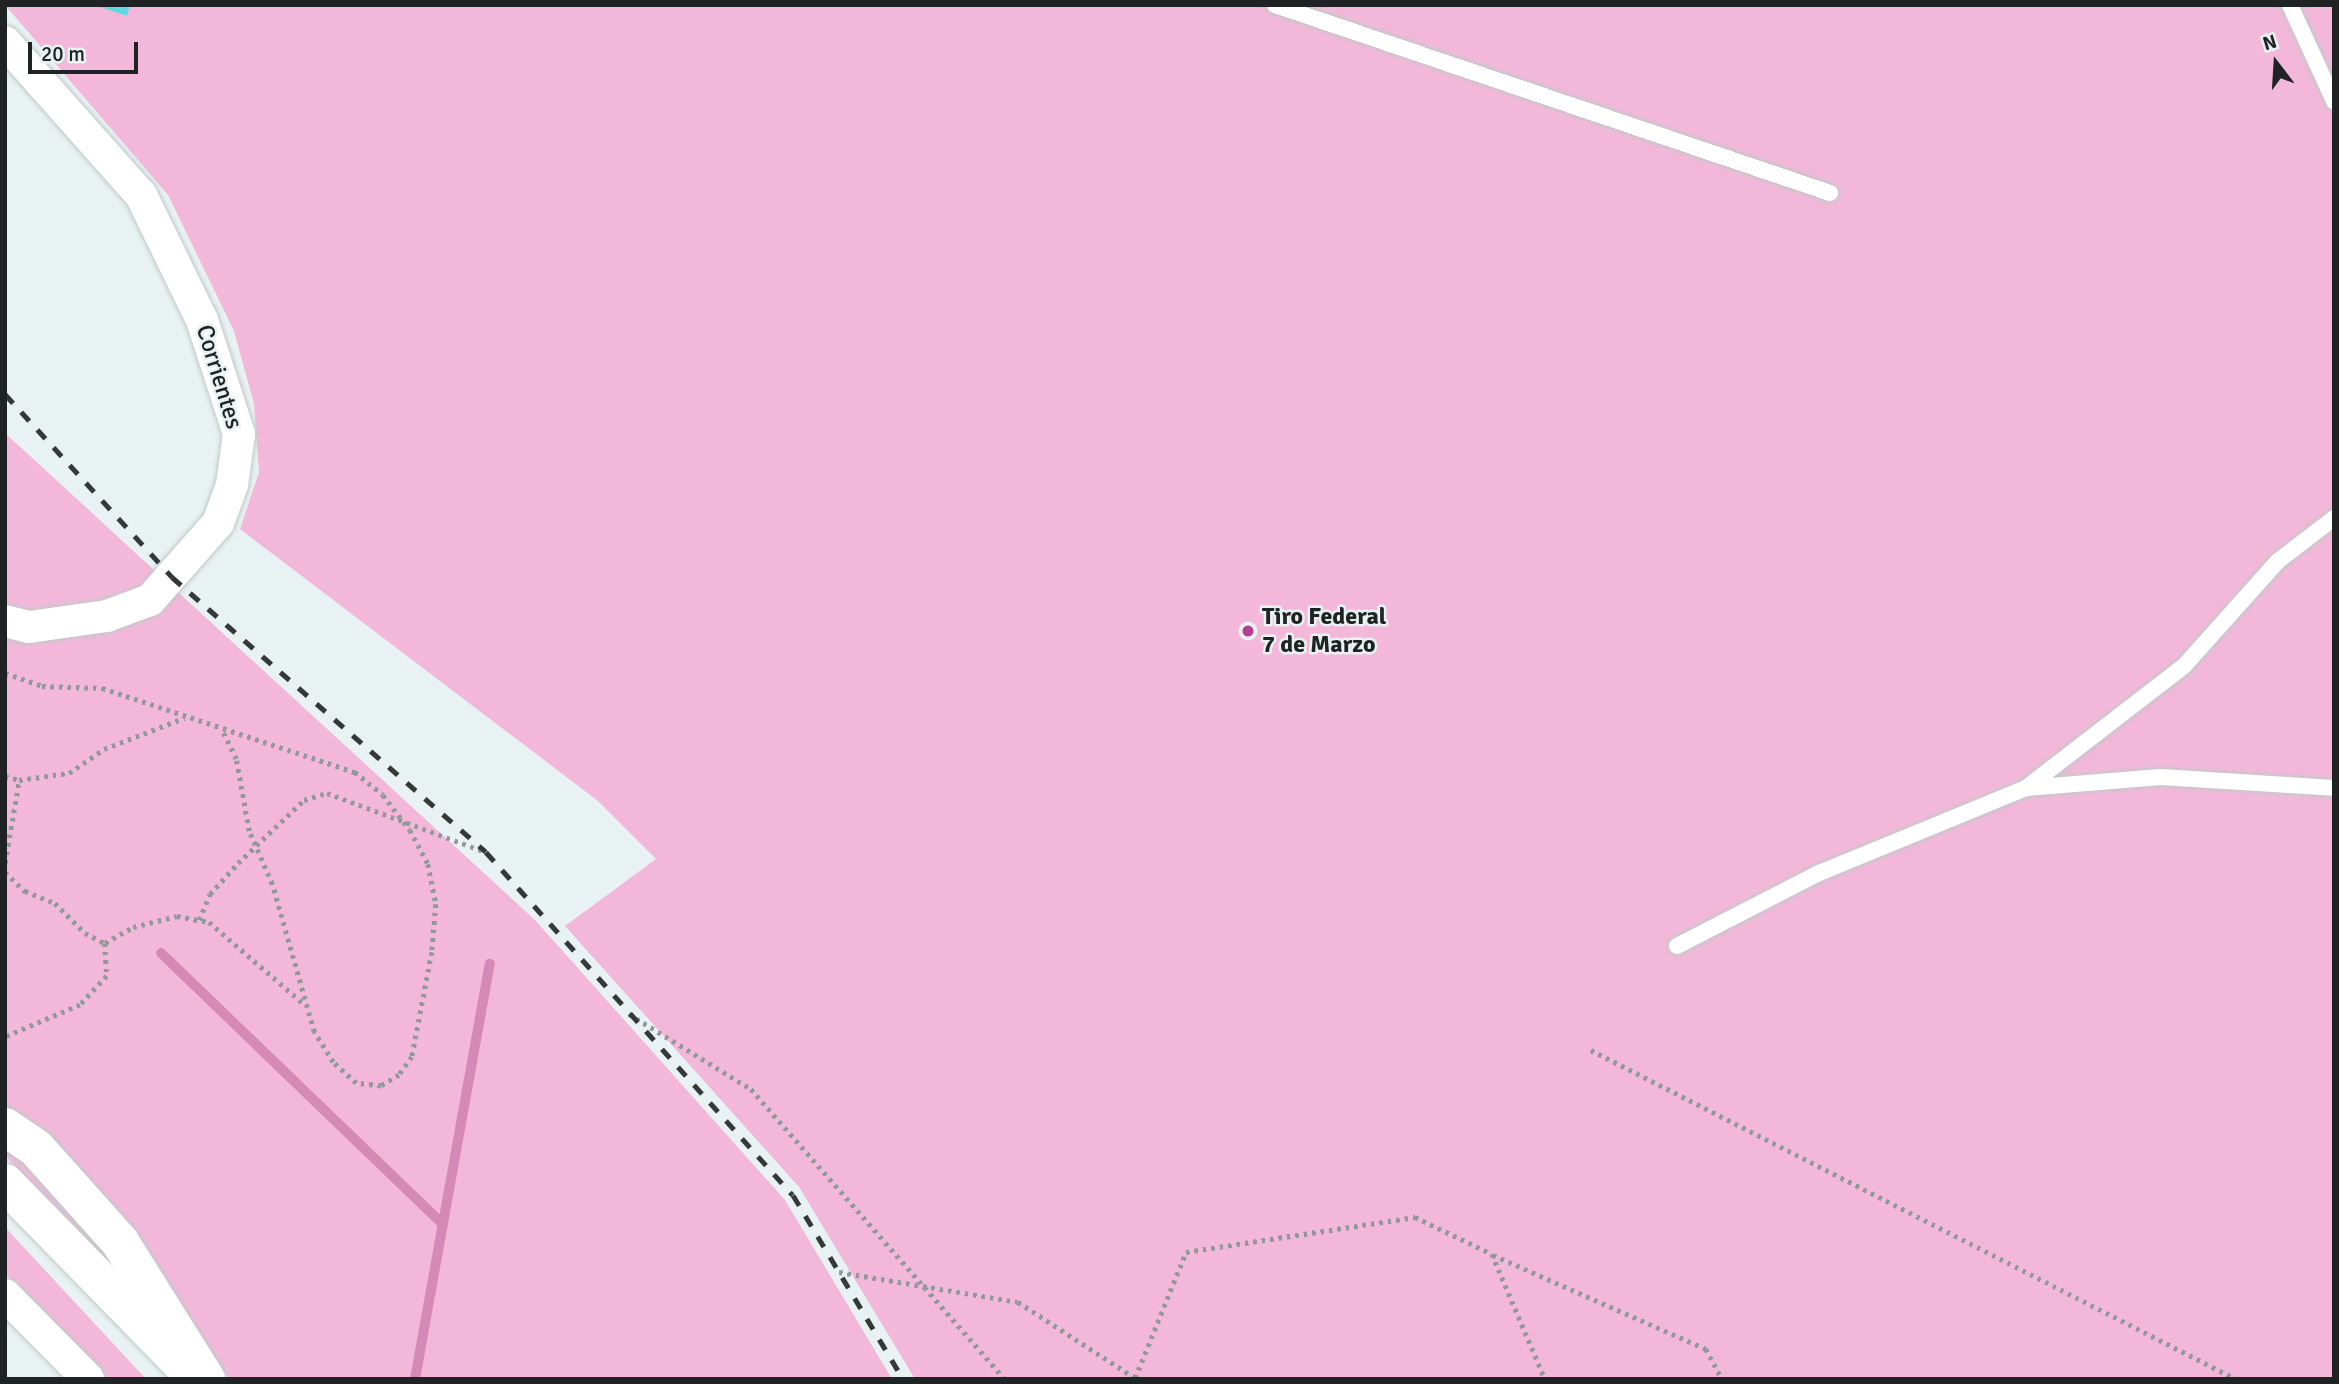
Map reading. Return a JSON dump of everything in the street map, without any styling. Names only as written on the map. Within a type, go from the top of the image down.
[{"type":"main road","points":[[5,1127],[36,1148],[120,1242],[206,1379]]},
{"type":"main road","points":[[5,1183],[80,1264],[197,1379]]},
{"type":"street","name":"Corrientes","points":[[5,42],[141,195],[202,320],[239,434],[232,485],[218,523],[150,600],[94,618],[29,627],[5,621]]},
{"type":"street","points":[[5,1295],[88,1379]]},
{"type":"lane","points":[[1275,5],[1830,193]]},
{"type":"lane","points":[[2290,5],[2334,101]]},
{"type":"lane","points":[[1676,946],[1819,873],[2026,788],[2184,666],[2278,561],[2334,518]]},
{"type":"lane","points":[[2026,788],[2161,777],[2334,788]]},
{"type":"path","points":[[5,673],[42,686],[102,688],[223,732],[355,772],[402,819],[428,864],[436,904],[432,952],[412,1057],[399,1075],[381,1086],[356,1083],[333,1062],[314,1032],[272,884],[256,846],[236,759],[223,732]]},
{"type":"path","points":[[5,776],[19,780],[69,774],[104,749],[184,718]]},
{"type":"path","points":[[5,863],[19,780]]},
{"type":"path","points":[[199,920],[210,894],[256,846],[304,800],[327,793],[486,852]]},
{"type":"path","points":[[5,872],[25,891],[55,903],[85,933],[105,943]]},
{"type":"path","points":[[105,943],[133,926],[166,918],[209,922],[305,1005]]},
{"type":"path","points":[[5,1037],[79,1005],[107,976],[105,943]]},
{"type":"path","points":[[629,1014],[751,1089],[922,1288],[1005,1379]]},
{"type":"path","points":[[1591,1049],[2236,1379]]},
{"type":"path","points":[[839,1272],[1018,1302],[1135,1378],[1186,1252],[1415,1217],[1706,1349],[1722,1379]]},
{"type":"path","points":[[1492,1254],[1545,1379]]},
{"type":"shaded area","name":"Tiro Federal 7 de Marzo","points":[[5,5],[2334,5],[2334,1379],[915,1379],[799,1187],[565,926],[656,859],[598,801],[240,529],[259,472],[254,404],[234,331],[168,195]]},
{"type":"shaded area","points":[[5,433],[535,920],[785,1200],[892,1379],[229,1379],[142,1249],[5,1111]]},
{"type":"shaded area","points":[[5,1144],[12,1144],[135,1290],[38,1194],[5,1155]]},
{"type":"shaded area","points":[[5,1227],[146,1379],[109,1379],[5,1274]]},
{"type":"building","points":[[94,5],[130,5],[127,16]]},
{"type":"waterway","points":[[161,953],[443,1224]]},
{"type":"waterway","points":[[415,1379],[490,964]]},
{"type":"railway","points":[[5,394],[172,577],[486,852],[793,1195],[903,1379]]},
{"type":"place","name":"Tiro Federal 7 de Marzo","points":[[1248,631]]}]
